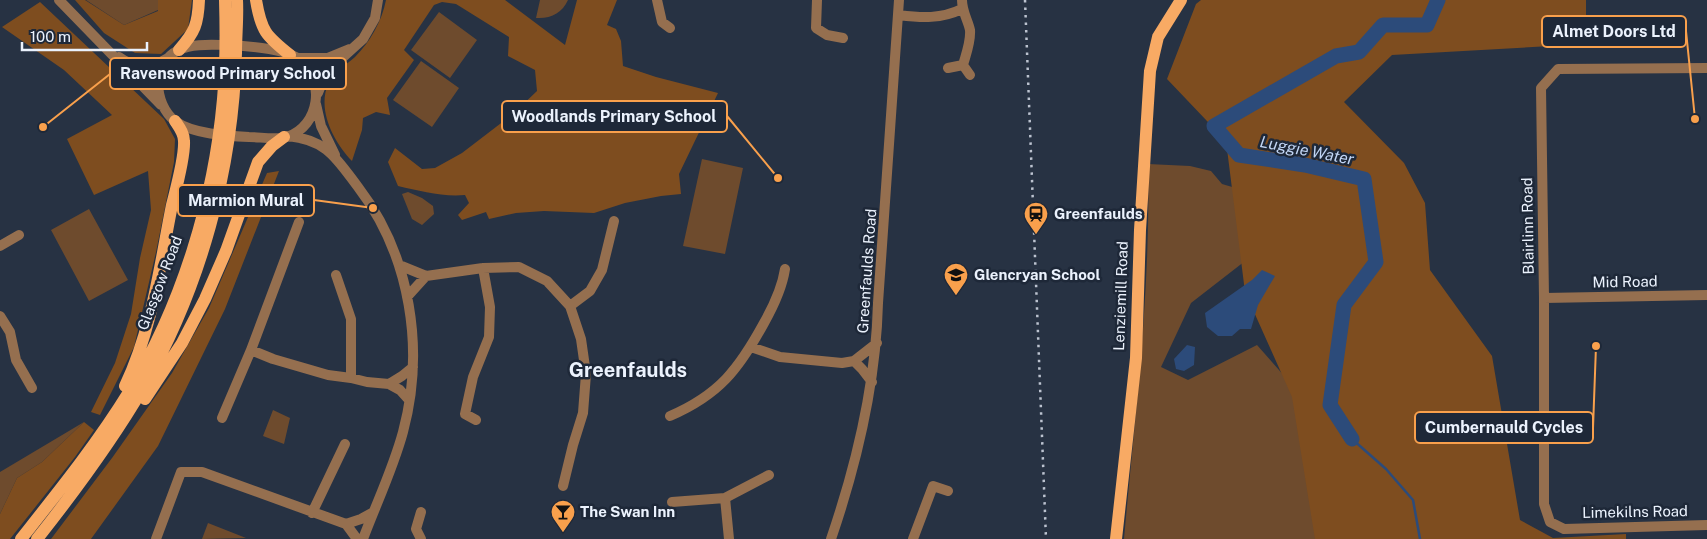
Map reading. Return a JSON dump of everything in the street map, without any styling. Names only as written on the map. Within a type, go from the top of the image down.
[{"type":"main road","points":[[174,54],[192,35],[198,13],[199,0]]},
{"type":"main road","name":"Glasgow Road","points":[[21,539],[101,435],[129,392],[149,356],[177,291],[197,232],[214,158],[223,98],[226,35],[225,0]]},
{"type":"main road","name":"Glasgow Road","points":[[37,539],[106,447],[143,387],[168,338],[198,263],[218,193],[232,120],[235,79],[236,0]]},
{"type":"main road","points":[[256,0],[261,24],[265,32],[294,57]]},
{"type":"main road","name":"Lenziemill Road","points":[[1116,539],[1136,358],[1141,211],[1150,71],[1158,38],[1181,0]]},
{"type":"main road","points":[[101,435],[131,370],[146,326],[160,274],[184,142],[182,130],[175,121]]},
{"type":"main road","points":[[76,489],[140,407],[182,343],[211,286],[258,162],[267,151],[286,137]]},
{"type":"street","points":[[60,0],[175,121],[192,128],[219,135],[286,137],[313,141],[338,161],[368,199],[399,265],[413,326],[413,367],[402,433],[363,539]]},
{"type":"street","points":[[338,161],[321,126],[316,100],[324,78],[331,68],[363,39],[375,18],[378,0]]},
{"type":"street","points":[[657,0],[662,22],[670,28]]},
{"type":"street","points":[[817,0],[816,28],[827,35],[844,38]]},
{"type":"street","name":"Greenfaulds Road","points":[[831,539],[856,459],[872,382],[877,343],[899,0]]},
{"type":"street","points":[[899,15],[925,18],[949,15],[962,5],[970,30],[970,42],[963,65]]},
{"type":"street","points":[[99,41],[123,60],[132,64],[151,66],[174,54],[198,46],[229,45],[262,48],[294,57],[328,58],[355,48]]},
{"type":"street","points":[[164,108],[157,82],[160,73],[174,54]]},
{"type":"street","points":[[286,137],[298,131],[310,118],[315,109],[316,100],[316,85],[310,73],[294,57]]},
{"type":"street","points":[[948,68],[963,65]]},
{"type":"street","points":[[963,65],[970,75]]},
{"type":"street","name":"Blairlinn Road","points":[[1564,529],[1550,522],[1544,504],[1541,88],[1558,69],[1707,68]]},
{"type":"street","points":[[570,306],[590,291],[602,270],[614,221]]},
{"type":"street","points":[[222,418],[251,350],[299,222]]},
{"type":"street","points":[[0,246],[19,235]]},
{"type":"street","points":[[399,265],[426,276],[483,268],[519,267],[548,281],[570,306],[581,339],[586,374],[583,413],[563,486]]},
{"type":"street","points":[[476,420],[465,414],[472,377],[489,337],[490,307],[483,268]]},
{"type":"street","points":[[670,416],[692,405],[720,386],[733,372],[752,346],[774,304],[785,270]]},
{"type":"street","points":[[336,275],[351,319],[351,378]]},
{"type":"street","points":[[407,297],[426,276]]},
{"type":"street","name":"Mid Road","points":[[1544,298],[1707,295]]},
{"type":"street","points":[[0,316],[10,332],[17,361],[32,388]]},
{"type":"street","points":[[752,346],[780,356],[842,363],[854,361],[863,356],[877,343]]},
{"type":"street","points":[[251,350],[273,359],[321,373],[388,384],[400,390],[409,400]]},
{"type":"street","points":[[854,361],[862,368],[872,382]]},
{"type":"street","points":[[388,384],[413,367]]},
{"type":"street","points":[[312,513],[345,444]]},
{"type":"street","points":[[156,539],[181,472],[184,471],[202,472],[346,524],[361,520],[372,513]]},
{"type":"street","points":[[672,502],[725,498],[768,475]]},
{"type":"street","points":[[913,539],[933,486],[948,491]]},
{"type":"street","points":[[725,498],[728,539]]},
{"type":"street","points":[[421,512],[416,529],[421,539]]},
{"type":"street","points":[[346,524],[357,539]]},
{"type":"street","name":"Limekilns Road","points":[[1564,529],[1707,525]]},
{"type":"shaded area","points":[[75,0],[85,0],[124,25],[158,11],[158,0],[192,0],[188,29],[161,54],[135,53],[104,33]]},
{"type":"shaded area","points":[[86,0],[158,0],[158,10],[124,25]]},
{"type":"shaded area","points":[[386,0],[505,0],[565,45],[577,0],[617,0],[607,25],[616,29],[621,41],[623,66],[656,77],[718,93],[679,174],[681,194],[625,203],[594,213],[544,211],[516,213],[489,219],[486,212],[462,220],[458,215],[469,203],[465,195],[423,192],[398,186],[388,162],[395,148],[422,169],[435,168],[462,153],[513,114],[537,91],[535,70],[508,56],[509,37],[456,4],[442,2],[434,5],[404,50],[414,60],[387,98],[390,115],[376,112],[363,118],[362,130],[352,161],[339,145],[329,126],[326,115],[325,94],[333,76],[366,45],[382,16]]},
{"type":"shaded area","points":[[540,0],[568,0],[559,12],[551,16],[536,18]]},
{"type":"shaded area","points":[[1201,0],[1586,0],[1586,44],[1392,55],[1344,102],[1404,163],[1425,203],[1430,270],[1492,356],[1520,520],[1553,538],[1626,534],[1626,539],[1315,539],[1292,397],[1245,292],[1226,141],[1167,79],[1196,4]]},
{"type":"shaded area","points":[[40,2],[164,119],[175,139],[174,162],[134,347],[100,415],[91,412],[115,363],[131,314],[140,258],[151,210],[148,171],[94,195],[67,139],[112,115],[64,70],[2,27]]},
{"type":"shaded area","points":[[439,12],[477,40],[450,78],[411,50]]},
{"type":"shaded area","points":[[421,61],[459,88],[432,127],[393,100]]},
{"type":"shaded area","points":[[702,159],[743,168],[725,254],[683,246]]},
{"type":"shaded area","points":[[1148,164],[1190,166],[1211,171],[1222,184],[1246,191],[1258,251],[1191,303],[1161,367],[1188,380],[1257,345],[1328,426],[1405,539],[1124,539],[1145,305]]},
{"type":"shaded area","points":[[279,171],[225,309],[158,446],[91,539],[51,539],[112,458],[172,373],[209,308],[267,173]]},
{"type":"shaded area","points":[[408,192],[422,198],[433,206],[434,214],[422,225],[412,219],[402,194]]},
{"type":"shaded area","points":[[89,209],[128,280],[89,301],[51,230]]},
{"type":"shaded area","points":[[273,410],[290,418],[284,444],[263,436]]},
{"type":"shaded area","points":[[84,422],[42,462],[17,478],[0,514],[0,472]]},
{"type":"shaded area","points":[[84,422],[94,430],[75,457],[10,539],[0,539],[0,514],[17,478],[42,462]]},
{"type":"shaded area","points":[[208,523],[246,538],[202,539]]},
{"type":"water","points":[[1262,270],[1275,276],[1258,305],[1251,329],[1240,329],[1232,336],[1218,336],[1207,327],[1205,313],[1252,280]]},
{"type":"water","points":[[1187,345],[1195,347],[1194,365],[1184,371],[1176,369],[1174,359]]},
{"type":"waterway","name":"Luggie Water","points":[[1352,439],[1330,405],[1344,305],[1376,262],[1364,179],[1305,165],[1239,155],[1214,126],[1336,56],[1359,52],[1383,25],[1427,25],[1438,0]]},
{"type":"waterway","name":"Luggie Water","points":[[1352,439],[1386,469],[1413,500],[1420,539]]},
{"type":"railway","points":[[1025,0],[1046,539]]},
{"type":"place","name":"Almet Doors Ltd","points":[[1695,119]]},
{"type":"place","name":"Ravenswood Primary School","points":[[43,127]]},
{"type":"place","name":"Woodlands Primary School","points":[[778,178]]},
{"type":"place","name":"Marmion Mural","points":[[373,208]]},
{"type":"place","name":"Greenfaulds","points":[[1036,235]]},
{"type":"place","name":"Glencryan School","points":[[956,296]]},
{"type":"place","name":"Cumbernauld Cycles","points":[[1596,346]]},
{"type":"place","name":"The Swan Inn","points":[[563,533]]},
{"type":"district","name":"Greenfaulds","points":[[628,370]]}]
